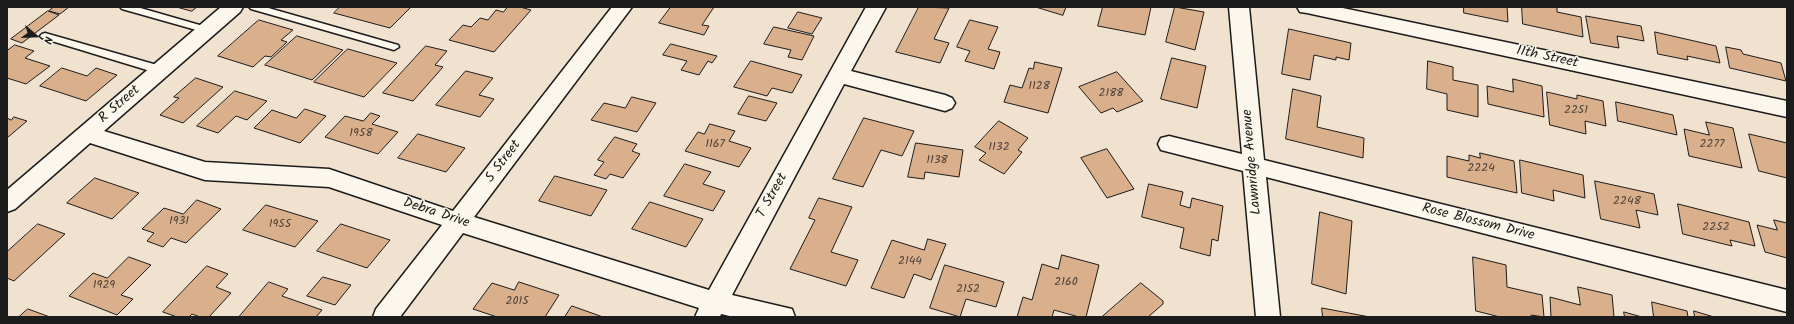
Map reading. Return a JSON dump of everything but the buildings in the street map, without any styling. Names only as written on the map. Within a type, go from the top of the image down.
[{"type":"street","name":"R Street","points":[[7,203],[234,7]]},
{"type":"street","name":"S Street","points":[[385,317],[622,7]]},
{"type":"street","name":"T Street","points":[[711,310],[840,76],[876,7]]},
{"type":"street","name":"Lawnridge Avenue","points":[[1239,7],[1268,317]]},
{"type":"street","name":"11th Street","points":[[1307,7],[1787,109]]},
{"type":"street","points":[[840,76],[945,103]]},
{"type":"street","name":"Debra Drive","points":[[86,134],[205,171],[329,178],[711,310],[783,317]]},
{"type":"street","name":"Rose Blossom Drive","points":[[1169,144],[1787,300]]},
{"type":"lane","points":[[125,7],[207,30]]},
{"type":"lane","points":[[254,7],[394,47]]},
{"type":"lane","points":[[45,36],[160,70]]}]
